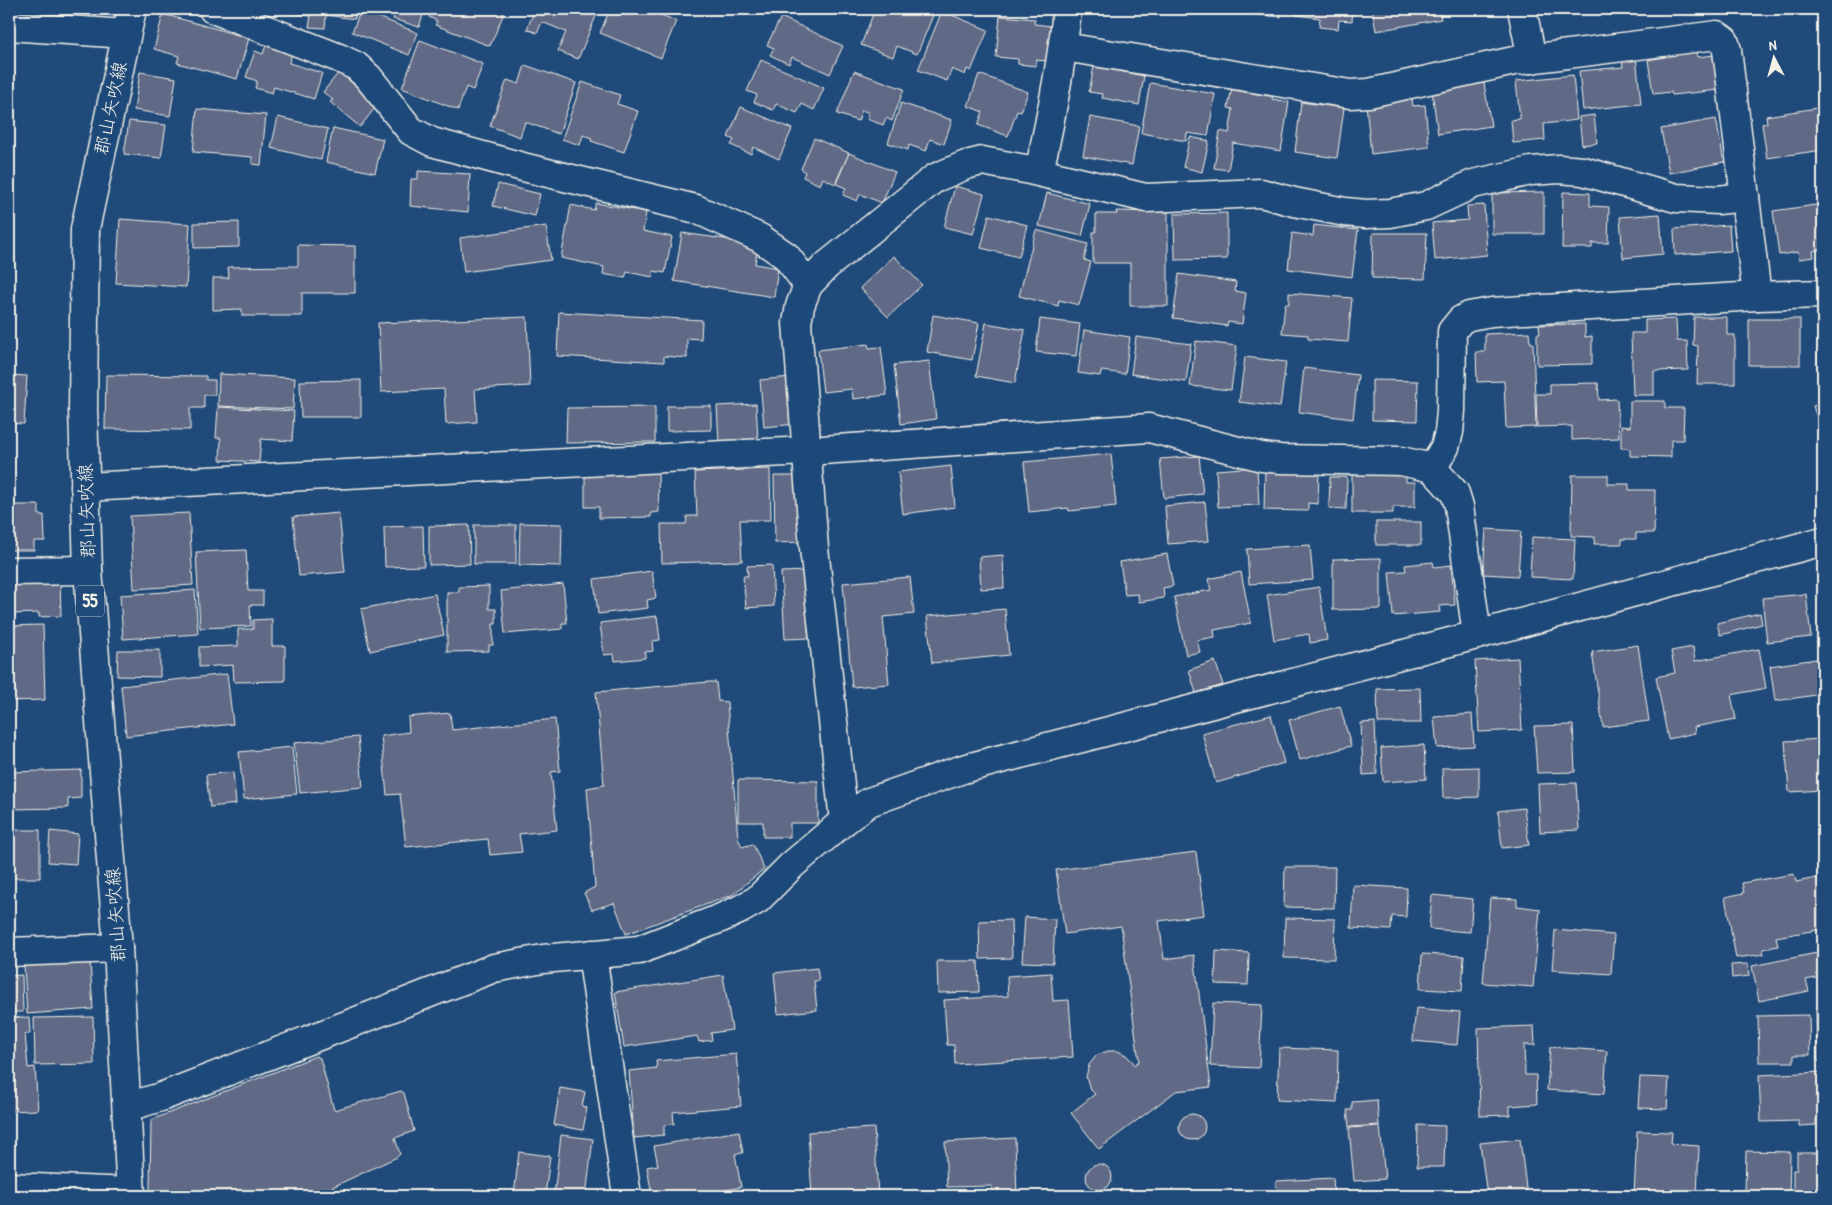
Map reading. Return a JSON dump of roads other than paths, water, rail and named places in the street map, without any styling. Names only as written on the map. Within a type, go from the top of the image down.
[{"type":"street","points":[[213,9],[356,66],[368,77],[411,131],[432,142],[523,167],[696,209],[760,238],[786,256],[808,285]]},
{"type":"street","points":[[1039,172],[1055,104],[1064,47],[1067,9]]},
{"type":"street","points":[[1522,9],[1532,59]]},
{"type":"street","points":[[9,26],[129,21]]},
{"type":"street","name":"郡山矢吹線","points":[[129,21],[85,229],[83,409],[88,570],[118,948],[131,1194]]},
{"type":"street","points":[[1064,47],[1350,94],[1369,93],[1484,67],[1532,59],[1717,35],[1724,40],[1727,50],[1757,296]]},
{"type":"street","points":[[844,820],[814,548],[797,323],[800,306],[808,285],[826,266],[935,178],[966,165],[982,161],[1039,172],[1146,198],[1261,193],[1294,202],[1366,214],[1390,213],[1426,206],[1474,184],[1531,171],[1559,169],[1583,172],[1676,198],[1718,200],[1745,197]]},
{"type":"street","points":[[1432,468],[1445,447],[1448,432],[1451,411],[1452,331],[1461,320],[1469,316],[1492,312],[1757,296],[1823,294]]},
{"type":"street","points":[[85,487],[807,451],[1148,428],[1262,457],[1280,459],[1401,460],[1432,468],[1455,493],[1477,635]]},
{"type":"street","points":[[127,1106],[161,1097],[494,968],[543,959],[639,950],[739,910],[756,900],[792,865],[844,820],[869,802],[963,769],[1477,635],[1823,541]]},
{"type":"street","points":[[9,571],[88,570]]},
{"type":"street","points":[[9,952],[118,948]]},
{"type":"street","points":[[592,954],[627,1196]]},
{"type":"street","points":[[9,1187],[131,1194]]}]
